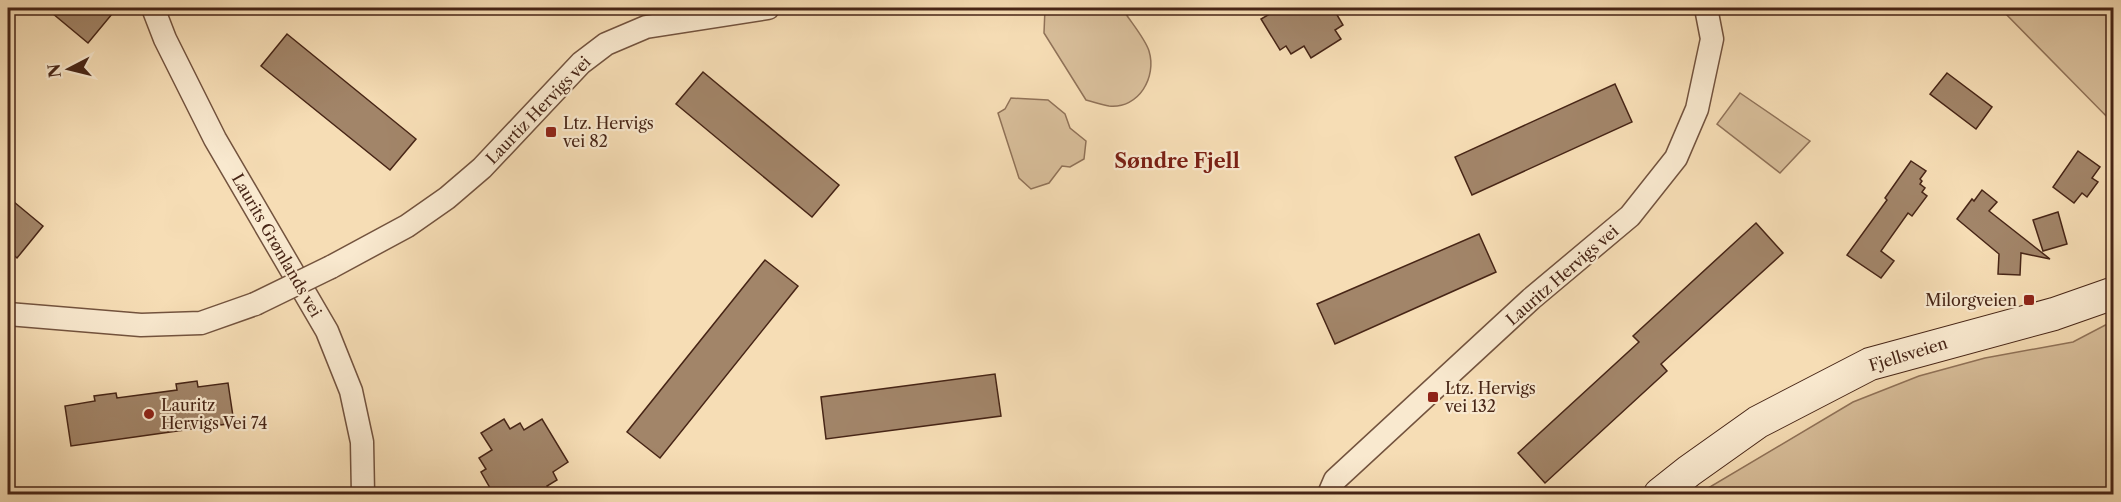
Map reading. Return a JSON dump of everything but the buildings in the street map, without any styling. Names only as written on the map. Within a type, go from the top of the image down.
[{"type":"main road","name":"Fjellsveien","points":[[1659,495],[1758,422],[1870,364],[2054,314],[2114,293]]},
{"type":"street","name":"Laurits Grønlands vei","points":[[153,8],[165,39],[215,139],[327,331],[351,391],[362,442],[363,495]]},
{"type":"street","name":"Laurtiz Hervigs vei","points":[[8,314],[141,325],[201,323],[255,304],[407,226],[447,198],[482,168],[581,63],[606,44],[646,27],[768,8]]},
{"type":"street","name":"Lauritz Hervigs vei","points":[[1329,495],[1335,480],[1531,299],[1630,216],[1676,158],[1697,109],[1712,39],[1706,8]]},
{"type":"shaded area","points":[[1045,8],[1122,8],[1144,40],[1151,61],[1148,81],[1137,97],[1120,106],[1109,106],[1086,100],[1044,33]]},
{"type":"shaded area","points":[[2000,8],[2113,8],[2113,123]]},
{"type":"shaded area","points":[[1740,93],[1810,141],[1780,173],[1717,124]]},
{"type":"shaded area","points":[[1011,98],[1048,100],[1065,114],[1070,128],[1086,141],[1084,159],[1070,167],[1062,166],[1049,183],[1031,189],[1019,178],[998,113],[1005,109]]},
{"type":"shaded area","points":[[2113,321],[2113,494],[1698,494],[1853,402],[1919,376],[1985,358],[2073,342]]},
{"type":"place","name":"Ltz. Hervigs vei 82","points":[[551,132]]},
{"type":"place","name":"Milorgveien","points":[[2029,300]]},
{"type":"place","name":"Ltz. Hervigs vei 132","points":[[1433,397]]},
{"type":"place","name":"Lauritz Hervigs Vei 74","points":[[149,414]]},
{"type":"district","name":"Søndre Fjell","points":[[1177,161]]}]
